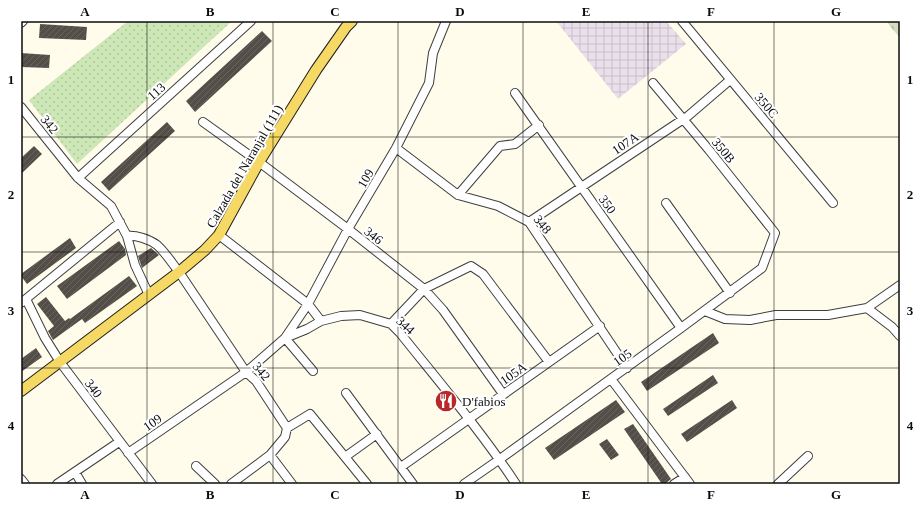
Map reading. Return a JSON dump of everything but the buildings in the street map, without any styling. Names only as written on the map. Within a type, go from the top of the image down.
[{"type":"main road","name":"Calzada del Naranjal (111)","points":[[21,391],[179,272],[205,250],[219,235],[259,162],[316,70],[346,27],[352,21]]},
{"type":"street","name":"109","points":[[128,453],[246,372],[285,338],[308,304],[348,229],[396,148],[429,83],[433,53],[446,21]]},
{"type":"street","name":"350C","points":[[682,21],[833,203]]},
{"type":"street","name":"113","points":[[78,178],[248,22]]},
{"type":"street","name":"107A","points":[[529,222],[682,119],[730,80]]},
{"type":"street","name":"350B","points":[[653,84],[709,150],[775,233]]},
{"type":"street","name":"350","points":[[515,93],[681,328]]},
{"type":"street","name":"342","points":[[21,106],[78,178],[110,206],[127,236],[135,265],[149,295]]},
{"type":"street","name":"346","points":[[203,122],[348,229],[424,289],[443,310],[503,394]]},
{"type":"street","points":[[458,195],[500,146],[515,144],[539,125]]},
{"type":"street","name":"348","points":[[396,148],[458,195],[498,206],[529,222],[627,368]]},
{"type":"street","points":[[666,204],[730,292]]},
{"type":"street","points":[[24,301],[120,222]]},
{"type":"street","name":"105","points":[[464,484],[500,460],[627,368],[762,268],[775,233]]},
{"type":"street","name":"342","points":[[127,236],[134,235],[156,245],[179,272],[246,372],[256,381],[287,428]]},
{"type":"street","points":[[219,235],[308,304],[321,320]]},
{"type":"street","points":[[391,324],[424,289],[471,266],[483,274],[549,362]]},
{"type":"street","points":[[705,311],[725,319],[750,320],[776,315],[828,315],[867,308],[900,285]]},
{"type":"street","name":"340","points":[[24,301],[60,362],[152,484]]},
{"type":"street","points":[[867,308],[892,327],[900,336]]},
{"type":"street","name":"344","points":[[321,320],[340,316],[360,315],[391,324],[400,333],[469,419],[516,484]]},
{"type":"street","name":"109","points":[[285,338],[307,329],[321,320]]},
{"type":"street","name":"105A","points":[[401,467],[600,326]]},
{"type":"street","points":[[285,338],[313,371]]},
{"type":"street","points":[[611,379],[690,484]]},
{"type":"street","points":[[346,393],[413,484]]},
{"type":"street","points":[[231,484],[270,454],[285,437],[287,428],[310,414],[367,484]]},
{"type":"street","points":[[345,457],[377,434]]},
{"type":"street","points":[[57,484],[119,442]]},
{"type":"street","points":[[270,454],[292,484]]},
{"type":"street","points":[[778,484],[808,456]]},
{"type":"street","points":[[196,466],[215,484]]},
{"type":"street","points":[[75,472],[82,484]]},
{"type":"street","points":[[674,484],[685,477]]},
{"type":"street","points":[[21,478],[25,484]]},
{"type":"shaded area","points":[[556,21],[666,21],[686,44],[618,99]]},
{"type":"green space","points":[[128,21],[232,21],[77,164],[29,100]]},
{"type":"green space","points":[[886,21],[900,21],[900,38]]},
{"type":"place","name":"D'fabios","points":[[446,401]]}]
